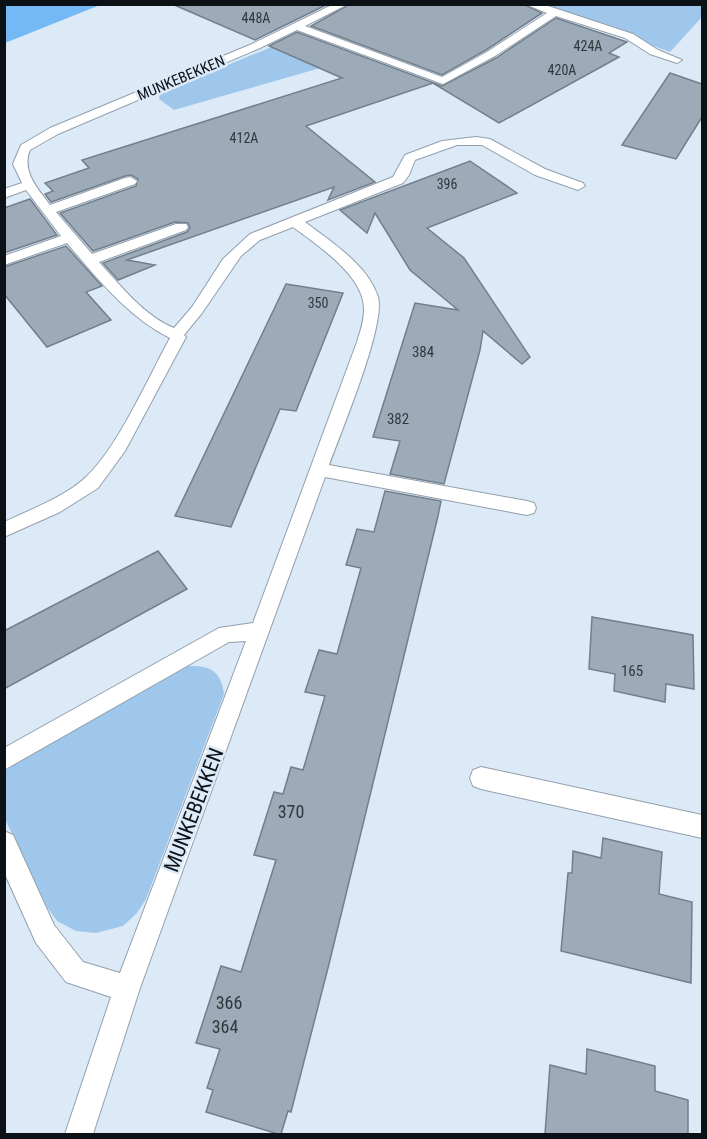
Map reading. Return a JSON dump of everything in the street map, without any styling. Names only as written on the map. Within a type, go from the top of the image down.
[{"type":"lane","name":"MUNKEBEKKEN","points":[[22,154],[25,148],[54,131],[298,27],[343,4]]},
{"type":"lane","points":[[530,4],[629,36],[654,52],[677,60]]},
{"type":"lane","points":[[298,27],[443,81],[550,17],[553,12]]},
{"type":"lane","points":[[176,334],[197,310],[213,281],[237,250],[255,237],[398,180],[403,175],[405,165],[410,158],[460,140],[477,140],[486,142],[540,172],[578,186]]},
{"type":"lane","points":[[4,155],[22,154],[20,164],[29,185],[47,211],[114,286],[156,325],[176,334]]},
{"type":"lane","points":[[47,211],[130,181]]},
{"type":"lane","points":[[4,194],[29,185]]},
{"type":"lane","name":"MUNKEBEKKEN","points":[[79,1134],[128,988],[365,342],[372,308],[363,281],[341,258],[296,222]]},
{"type":"lane","points":[[90,260],[181,227]]},
{"type":"lane","points":[[4,261],[71,237]]},
{"type":"lane","points":[[4,530],[54,507],[92,483],[119,447],[178,337],[176,334]]},
{"type":"lane","points":[[317,469],[527,508]]},
{"type":"lane","points":[[4,760],[226,634],[259,631]]},
{"type":"lane","points":[[481,778],[702,827]]},
{"type":"lane","points":[[4,843],[45,934],[75,973],[128,988]]},
{"type":"shaded area","points":[[5,4],[100,4],[100,5],[5,43]]},
{"type":"shaded area","points":[[539,5],[702,5],[702,17],[670,52]]},
{"type":"shaded area","points":[[281,43],[331,65],[174,110],[159,99],[160,93]]},
{"type":"shaded area","points":[[187,666],[208,668],[217,674],[224,694],[146,899],[137,913],[123,926],[96,933],[76,931],[57,921],[47,907],[5,819],[5,772],[8,767]]},
{"type":"building","points":[[172,4],[328,4],[255,40]]},
{"type":"building","points":[[350,4],[523,4],[542,13],[486,50],[442,75],[311,26]]},
{"type":"building","points":[[556,18],[627,42],[609,53],[619,57],[499,123],[433,83],[306,126],[375,182],[328,200],[334,187],[127,260],[155,265],[118,280],[103,263],[187,232],[190,228],[188,223],[175,222],[93,251],[60,213],[136,186],[138,179],[131,175],[125,176],[51,202],[45,194],[53,191],[45,183],[89,168],[82,160],[342,78],[269,46],[297,32],[442,86],[496,58]]},
{"type":"building","points":[[670,73],[702,84],[702,117],[676,159],[622,145]]},
{"type":"building","points":[[470,161],[517,193],[427,228],[464,258],[530,357],[522,364],[483,331],[444,484],[390,474],[400,441],[373,437],[415,303],[458,310],[410,270],[375,213],[367,233],[340,210]]},
{"type":"building","points":[[30,199],[57,235],[4,253],[4,208]]},
{"type":"building","points":[[66,246],[102,286],[86,292],[111,320],[47,347],[4,294],[4,267]]},
{"type":"building","points":[[286,284],[343,293],[296,411],[280,409],[231,527],[175,516]]},
{"type":"building","points":[[385,491],[441,501],[291,1112],[288,1111],[281,1134],[278,1134],[206,1112],[213,1090],[207,1088],[220,1049],[196,1043],[221,966],[241,972],[276,860],[254,855],[274,792],[283,794],[291,767],[303,770],[325,696],[305,692],[319,650],[337,654],[361,568],[346,565],[357,529],[374,532]]},
{"type":"building","points":[[158,551],[187,589],[4,689],[4,631]]},
{"type":"building","points":[[592,617],[693,635],[694,689],[666,684],[665,702],[614,691],[615,674],[589,669]]},
{"type":"building","points":[[603,838],[662,852],[659,894],[692,902],[691,983],[561,951],[568,873],[572,873],[573,851],[601,858]]},
{"type":"building","points":[[587,1049],[655,1066],[655,1091],[688,1100],[688,1134],[545,1134],[550,1065],[586,1074]]}]
